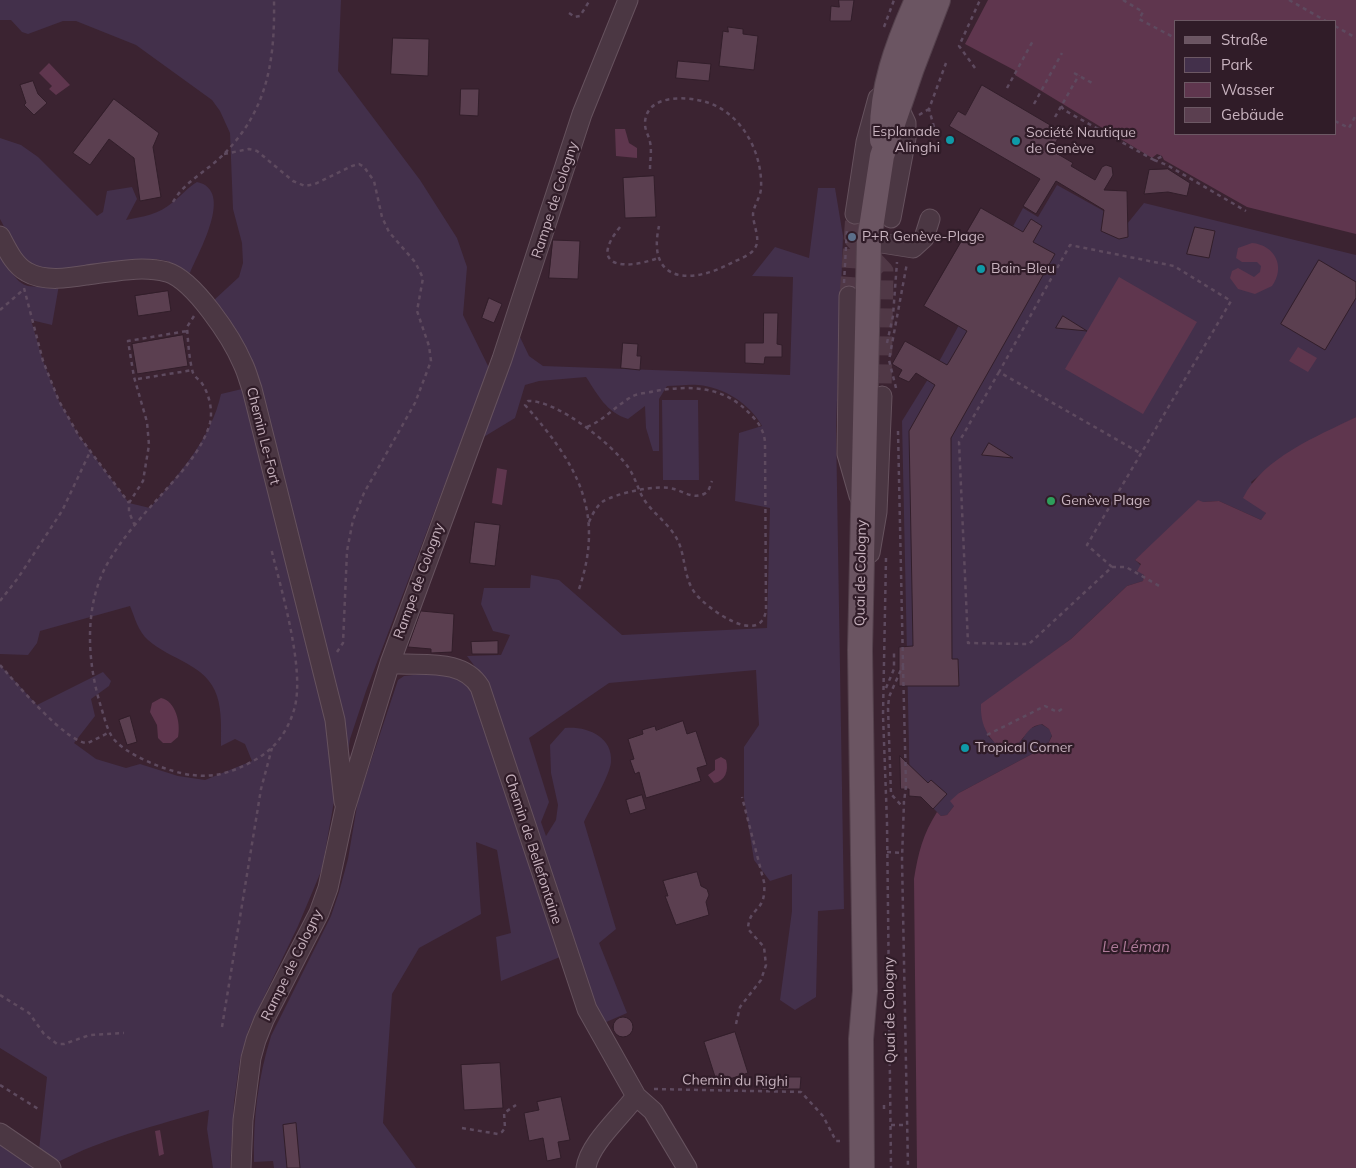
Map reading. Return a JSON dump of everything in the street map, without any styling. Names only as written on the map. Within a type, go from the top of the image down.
[{"type":"main road","name":"Quai de Cologny","points":[[876,1168],[876,1102],[861,1039],[865,991],[861,603],[862,509],[870,241],[882,156],[881,115],[889,74],[917,0]]},
{"type":"main road","name":"Quai de Cologny","points":[[882,156],[907,112],[914,60],[938,0]]},
{"type":"main road","name":"Quai de Cologny","points":[[862,1168],[876,1102]]},
{"type":"street","name":"Rampe de Cologny","points":[[241,1168],[245,1102],[256,1040],[264,1020],[318,913],[328,888],[345,809],[390,663],[502,359],[582,114],[628,0]]},
{"type":"street","points":[[855,214],[869,128],[889,74]]},
{"type":"street","points":[[891,218],[906,138],[907,112]]},
{"type":"street","points":[[870,241],[909,249],[922,241],[930,219]]},
{"type":"street","points":[[0,236],[28,282]]},
{"type":"street","name":"Chemin Le-Fort","points":[[28,282],[50,278],[151,269],[167,272],[181,279],[203,303],[239,356],[252,389],[335,720],[345,809]]},
{"type":"street","points":[[849,296],[848,454],[862,509]]},
{"type":"street","points":[[861,603],[877,512],[889,394]]},
{"type":"street","name":"Chemin de Bellefontaine","points":[[390,663],[461,669],[473,677],[480,687],[582,996],[636,1096],[653,1111],[686,1168]]},
{"type":"street","points":[[586,1168],[588,1156],[596,1143],[636,1096]]},
{"type":"street","points":[[0,1133],[51,1168]]},
{"type":"path","points":[[173,202],[181,189],[224,154],[254,112],[265,90],[273,52],[274,0]]},
{"type":"path","points":[[569,13],[575,18],[580,16],[590,0]]},
{"type":"path","points":[[975,68],[959,46],[980,0]]},
{"type":"path","points":[[1123,0],[1143,12],[1139,19],[1174,37]]},
{"type":"path","points":[[1289,0],[1324,20]]},
{"type":"path","points":[[1336,27],[1356,38]]},
{"type":"path","points":[[1008,88],[1034,39]]},
{"type":"path","points":[[1034,104],[1062,53]]},
{"type":"path","points":[[934,127],[929,109],[946,63]]},
{"type":"path","points":[[1074,73],[1092,83]]},
{"type":"path","points":[[1055,117],[1079,75]]},
{"type":"path","points":[[650,169],[650,142],[645,125],[647,114],[663,100],[688,99],[712,104],[730,116],[743,129],[756,152],[761,181],[760,197],[753,215],[757,244],[751,252],[726,266],[705,274],[672,273],[658,258],[655,242],[659,226]]},
{"type":"path","points":[[1061,106],[1064,110],[1154,160],[1168,165],[1246,211]]},
{"type":"path","points":[[907,112],[929,109]]},
{"type":"path","points":[[1336,122],[1349,128],[1356,115]]},
{"type":"path","points":[[224,154],[249,149],[258,151],[293,181],[304,186],[315,184],[352,166],[359,164],[364,167],[374,181],[382,217],[389,232],[415,262],[423,278],[417,311],[431,360],[426,377],[409,416],[370,482],[356,510],[347,551],[343,643],[336,653],[320,662]]},
{"type":"path","points":[[1154,160],[1163,156]]},
{"type":"path","points":[[620,227],[608,244],[608,252],[615,262],[621,265],[639,265],[658,258]]},
{"type":"path","points":[[1112,567],[1028,644],[968,643],[959,442],[1070,245],[1174,266],[1231,301],[1087,545],[1112,567],[1126,567],[1161,587]]},
{"type":"path","points":[[889,394],[890,360],[909,249]]},
{"type":"path","points":[[0,310],[28,282]]},
{"type":"path","points":[[28,282],[43,361],[59,401],[90,452],[129,503]]},
{"type":"path","points":[[203,303],[187,326],[187,331],[193,370],[209,398],[211,414],[206,432],[198,448],[181,472],[114,552],[103,574],[92,614],[92,671],[110,732],[116,742],[125,749],[155,764],[198,776],[226,774],[243,767],[272,748]]},
{"type":"path","points":[[134,526],[129,512],[129,503],[144,481],[149,455],[147,422],[137,380],[134,377],[128,341],[187,331]]},
{"type":"path","points":[[137,380],[193,370]]},
{"type":"path","points":[[998,372],[1140,453]]},
{"type":"path","points":[[579,589],[586,565],[588,523],[582,490],[572,466],[553,437],[525,405],[528,401],[546,405],[584,428],[621,458],[629,468],[647,504],[667,524],[676,538],[687,578],[696,595],[719,613],[740,625],[750,627],[759,624],[764,619],[766,610],[765,442],[763,431],[753,417],[738,403],[713,390],[671,389],[634,395],[597,422],[584,428]]},
{"type":"path","points":[[898,421],[906,786],[902,853],[908,1168]]},
{"type":"path","points":[[0,601],[18,578],[62,511],[90,452]]},
{"type":"path","points":[[588,523],[601,502],[640,490],[672,488],[688,495],[702,495],[708,491],[712,481]]},
{"type":"path","points":[[222,1027],[261,789],[272,748],[287,727],[294,710],[297,692],[292,646],[271,548]]},
{"type":"path","points":[[885,690],[894,669],[894,653]]},
{"type":"path","points":[[0,664],[51,719],[74,738],[88,743],[110,732]]},
{"type":"path","points":[[903,665],[889,697],[888,708],[891,794],[901,805],[904,802]]},
{"type":"path","points":[[987,735],[1045,706],[1057,712],[1062,709]]},
{"type":"path","points":[[736,1024],[740,1007],[763,975],[766,959],[761,942],[748,929],[751,916],[763,904],[766,895],[742,797]]},
{"type":"path","name":"Quai de Cologny","points":[[891,1168],[887,852],[902,853]]},
{"type":"path","points":[[0,995],[29,1013],[44,1034],[57,1044],[64,1044],[90,1035],[124,1033]]},
{"type":"path","points":[[0,1085],[40,1110]]},
{"type":"path","name":"Chemin du Righi","points":[[636,1096],[649,1089],[801,1092],[823,1116],[836,1141],[840,1141]]},
{"type":"path","points":[[462,1128],[500,1133],[504,1128],[505,1111],[516,1105]]},
{"type":"path","points":[[891,1125],[908,1125]]},
{"type":"green space","points":[[0,0],[341,0],[338,71],[420,180],[457,238],[467,267],[463,315],[489,368],[366,691],[350,739],[346,764],[258,381],[213,301],[239,277],[243,263],[242,243],[233,209],[230,133],[220,111],[212,100],[136,45],[76,21],[63,21],[28,34],[22,32],[11,20],[0,20]]},
{"type":"green space","points":[[0,138],[21,145],[38,157],[97,216],[103,212],[107,191],[132,187],[137,199],[126,220],[151,214],[168,206],[197,182],[208,187],[213,197],[214,209],[206,238],[190,273],[167,261],[155,259],[59,271],[35,269],[18,253],[0,219]]},
{"type":"green space","name":"Genève Plage","points":[[1057,185],[1127,224],[1144,203],[1356,255],[1356,417],[1284,456],[1251,482],[1266,514],[1261,520],[1219,501],[1203,502],[1135,560],[1142,569],[1143,581],[1127,586],[1071,639],[1028,671],[987,735],[1006,753],[1022,740],[1029,729],[1041,724],[1049,729],[1052,735],[1047,746],[959,793],[954,806],[947,815],[941,816],[922,797],[910,796],[902,421],[941,358],[1023,208],[1038,217]]},
{"type":"green space","points":[[818,188],[835,188],[843,236],[836,427],[844,909],[818,911],[816,997],[795,1010],[780,1000],[792,911],[792,874],[770,881],[754,860],[744,798],[744,747],[759,725],[756,670],[609,683],[529,738],[549,802],[541,822],[546,836],[556,820],[558,805],[551,773],[550,745],[565,728],[573,728],[597,734],[608,745],[611,762],[610,768],[584,822],[616,929],[599,943],[627,1013],[604,1023],[588,994],[485,680],[467,656],[501,655],[510,635],[493,631],[481,604],[484,588],[530,588],[531,575],[559,580],[622,635],[767,628],[770,508],[735,501],[739,433],[762,426],[751,411],[727,393],[708,386],[667,386],[659,399],[659,451],[653,451],[646,428],[645,406],[628,419],[620,416],[603,402],[586,377],[539,381],[525,385],[515,418],[482,438],[519,335],[529,356],[543,366],[790,375],[793,277],[752,276],[775,247],[809,258]]},
{"type":"green space","points":[[0,256],[13,275],[23,284],[36,287],[59,285],[52,325],[31,320],[43,361],[59,401],[79,436],[129,503],[150,508],[183,469],[202,441],[210,426],[221,394],[242,389],[315,666],[328,724],[336,790],[322,869],[298,926],[249,1028],[240,1059],[234,1102],[230,1168],[213,1168],[207,1129],[209,1110],[112,1139],[56,1163],[39,1150],[47,1077],[0,1048],[0,665],[37,705],[103,672],[111,681],[109,686],[91,699],[95,716],[74,743],[96,759],[126,768],[140,764],[178,776],[205,780],[252,761],[245,744],[235,739],[221,746],[220,708],[212,685],[197,669],[167,653],[148,640],[139,628],[130,606],[40,631],[37,643],[28,655],[0,654]]},
{"type":"green space","points":[[662,400],[698,400],[699,480],[663,480]]},
{"type":"green space","points":[[441,672],[459,679],[475,698],[482,725],[525,845],[560,957],[501,981],[496,937],[511,933],[497,850],[476,842],[481,914],[419,948],[392,994],[383,1123],[416,1168],[274,1168],[273,1161],[254,1162],[257,1098],[271,1036],[331,916],[348,859],[358,800],[398,680],[404,676]]},
{"type":"green space","points":[[0,1145],[34,1168],[0,1168]]},
{"type":"water","points":[[988,0],[1356,0],[1356,234],[1247,207],[1164,160],[1162,156],[1157,154],[1152,158],[1015,75],[1016,71],[965,44]]},
{"type":"water","points":[[49,63],[70,85],[56,95],[49,89],[52,86],[39,73]]},
{"type":"water","points":[[615,129],[625,129],[629,143],[637,148],[637,158],[616,156]]},
{"type":"water","points":[[1252,243],[1267,248],[1272,252],[1278,265],[1276,279],[1272,286],[1255,294],[1238,289],[1230,278],[1232,271],[1238,268],[1254,277],[1260,272],[1261,266],[1257,262],[1242,262],[1236,258],[1238,248]]},
{"type":"water","points":[[1119,277],[1197,322],[1143,414],[1065,369]]},
{"type":"water","points":[[1298,347],[1317,358],[1308,372],[1289,361]]},
{"type":"water","name":"Le Léman","points":[[1356,417],[1356,1168],[917,1168],[914,879],[922,844],[937,812],[941,816],[947,815],[954,806],[950,801],[959,793],[1047,746],[1052,736],[1049,729],[1042,724],[1035,726],[1030,729],[1019,743],[1006,753],[987,732],[982,719],[981,704],[1071,639],[1127,586],[1143,581],[1144,575],[1137,571],[1141,564],[1135,560],[1198,500],[1203,502],[1219,501],[1261,520],[1266,513],[1243,498],[1252,484],[1264,471],[1292,450]]},
{"type":"water","points":[[497,468],[507,470],[502,505],[492,503]]},
{"type":"water","points":[[161,698],[174,708],[178,720],[178,737],[171,743],[163,743],[158,738],[157,725],[150,712],[152,703]]},
{"type":"water","points":[[721,757],[726,760],[726,772],[721,780],[714,783],[708,775],[715,770],[715,760]]},
{"type":"water","points":[[160,1130],[164,1154],[159,1156],[155,1131]]},
{"type":"building","points":[[839,0],[854,0],[851,21],[830,21],[831,6],[839,7]]},
{"type":"building","points":[[728,27],[743,29],[743,34],[758,36],[754,70],[719,66],[723,31],[728,32]]},
{"type":"building","points":[[393,38],[429,39],[428,76],[391,74]]},
{"type":"building","points":[[678,61],[711,64],[709,81],[676,78]]},
{"type":"building","points":[[33,81],[38,94],[47,103],[34,115],[24,105],[26,103],[20,85]]},
{"type":"building","name":"Société Nautique de Genève","points":[[982,85],[1062,132],[1051,150],[1073,163],[1071,166],[1095,180],[1102,167],[1106,165],[1112,167],[1113,175],[1104,190],[1127,191],[1128,237],[1119,239],[1101,231],[1104,210],[1056,181],[1036,214],[1023,206],[1040,179],[949,126],[958,111],[965,115]]},
{"type":"building","points":[[461,89],[479,89],[478,116],[460,115]]},
{"type":"building","points":[[114,99],[159,133],[153,147],[161,197],[140,201],[134,158],[109,139],[90,165],[73,153]]},
{"type":"building","points":[[1168,169],[1190,183],[1187,196],[1168,192],[1144,194],[1149,170]]},
{"type":"building","points":[[654,176],[656,217],[625,218],[623,178]]},
{"type":"building","points":[[981,208],[1023,232],[1031,219],[1042,226],[1033,242],[1055,254],[951,438],[952,659],[958,659],[959,686],[899,686],[899,647],[913,646],[909,431],[935,385],[916,373],[909,382],[898,377],[902,370],[892,364],[905,341],[947,365],[967,331],[924,306]]},
{"type":"building","points":[[1195,227],[1215,231],[1209,258],[1187,254]]},
{"type":"building","points":[[553,240],[580,241],[578,279],[549,278]]},
{"type":"building","points":[[1319,260],[1356,282],[1356,298],[1325,350],[1281,324]]},
{"type":"building","points":[[168,291],[171,311],[138,316],[135,296]]},
{"type":"building","points":[[489,298],[502,304],[494,323],[482,318]]},
{"type":"building","points":[[764,313],[778,313],[777,344],[782,345],[782,357],[765,357],[764,364],[745,363],[745,343],[763,343]]},
{"type":"building","points":[[1063,316],[1087,331],[1056,328]]},
{"type":"building","points":[[183,335],[188,366],[137,374],[132,344]]},
{"type":"building","points":[[623,343],[638,344],[637,356],[641,356],[640,370],[621,368]]},
{"type":"building","points":[[989,443],[1013,458],[982,455]]},
{"type":"building","points":[[475,522],[500,525],[495,566],[470,563]]},
{"type":"building","points":[[421,611],[454,614],[452,652],[431,653],[431,649],[408,647]]},
{"type":"building","points":[[498,641],[498,654],[472,654],[471,642]]},
{"type":"building","points":[[130,716],[137,742],[127,745],[119,720]]},
{"type":"building","points":[[683,721],[687,734],[696,731],[707,765],[697,768],[701,781],[646,798],[639,772],[635,774],[630,760],[634,759],[628,739],[643,734],[642,730],[655,726],[656,730]]},
{"type":"building","points":[[900,756],[928,783],[931,780],[947,794],[933,809],[921,797],[909,796],[909,789],[901,789]]},
{"type":"building","points":[[642,795],[646,809],[630,814],[626,800]]},
{"type":"building","points":[[697,872],[701,886],[707,889],[709,895],[706,902],[709,915],[676,925],[665,896],[668,896],[663,881]]},
{"type":"building","points":[[623,1017],[630,1020],[633,1027],[630,1034],[623,1037],[616,1034],[613,1027],[616,1020]]},
{"type":"building","points":[[735,1032],[748,1073],[717,1083],[704,1042]]},
{"type":"building","points":[[500,1063],[503,1108],[464,1110],[461,1065]]},
{"type":"building","points":[[762,1077],[801,1077],[800,1089],[762,1089]]},
{"type":"building","points":[[561,1097],[570,1140],[558,1142],[561,1158],[547,1161],[543,1138],[529,1141],[524,1113],[539,1110],[537,1102]]},
{"type":"building","points":[[296,1123],[300,1168],[287,1168],[283,1125]]},
{"type":"tunnel","points":[[849,296],[855,214]]},
{"type":"tunnel","points":[[852,237],[884,271],[882,396]]},
{"type":"place","name":"Esplanade Alinghi","points":[[950,140]]},
{"type":"place","name":"Société Nautique de Genève","points":[[1016,141]]},
{"type":"place","name":"P+R Genève-Plage","points":[[852,237]]},
{"type":"place","name":"Bain-Bleu","points":[[981,269]]},
{"type":"place","name":"Genève Plage","points":[[1051,501]]},
{"type":"place","name":"Tropical Corner","points":[[965,748]]}]
